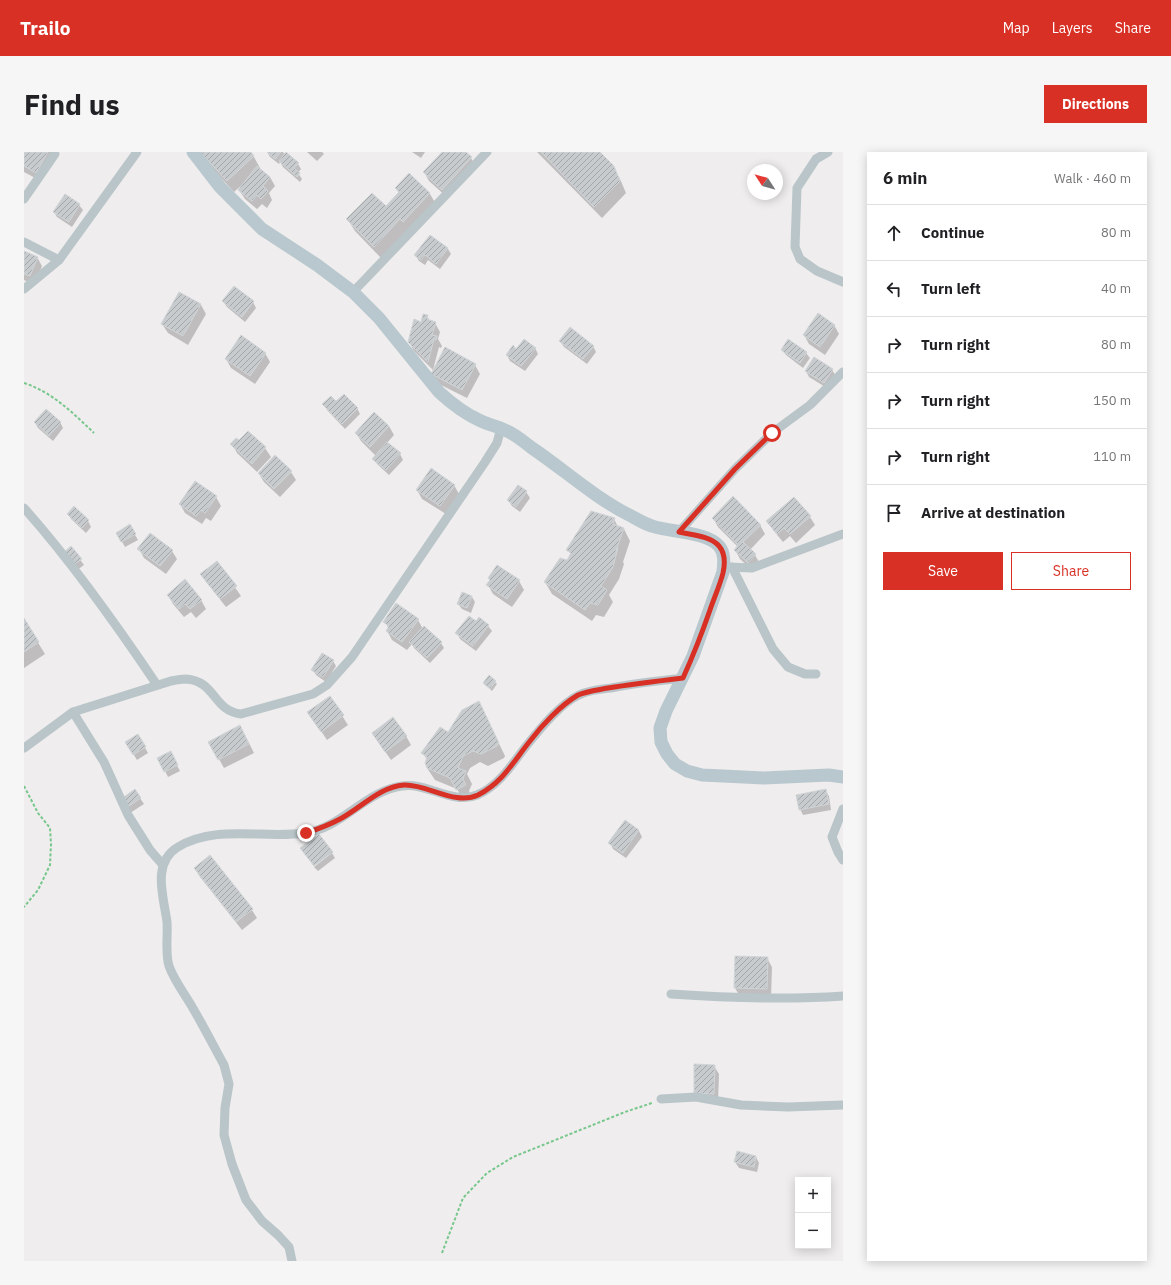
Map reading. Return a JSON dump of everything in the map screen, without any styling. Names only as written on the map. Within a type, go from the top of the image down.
[{"type":"street","points":[[24,290],[59,260],[137,152]]},
{"type":"street","points":[[193,152],[220,187],[242,211],[262,229],[317,265],[352,292],[378,318],[449,402],[482,422],[507,431],[552,461],[590,491],[632,517],[654,527],[702,537],[719,546],[728,567],[773,648],[788,667],[805,674],[816,674]]},
{"type":"street","points":[[352,292],[487,152]]},
{"type":"street","points":[[825,153],[816,158],[797,188],[795,247],[800,259],[817,271],[843,282]]},
{"type":"street","points":[[24,199],[55,154]]},
{"type":"street","points":[[24,242],[59,260]]},
{"type":"street","points":[[679,532],[735,469],[772,433],[810,405],[843,372]]},
{"type":"street","points":[[24,748],[73,712],[170,681],[187,679],[198,682],[206,686],[224,709],[232,713],[241,714],[313,694],[327,685],[352,657],[485,462],[497,443],[501,428]]},
{"type":"street","points":[[24,508],[115,623],[157,685]]},
{"type":"street","points":[[728,567],[752,568],[843,534]]},
{"type":"street","points":[[728,567],[719,586],[696,649],[666,711],[660,728],[661,742],[667,754],[675,764],[687,771],[702,775],[764,778],[829,775],[843,777]]},
{"type":"street","points":[[292,1261],[289,1247],[262,1221],[246,1200],[232,1164],[224,1135],[225,1108],[229,1084],[224,1066],[169,966],[167,923],[161,876],[168,856],[177,848],[196,840],[217,834],[306,833],[341,818],[390,788],[404,785],[427,789],[455,797],[466,798],[476,796],[498,782],[532,739],[569,701],[580,694],[627,685],[683,678]]},
{"type":"street","points":[[73,712],[104,762],[128,815],[150,850],[164,865]]},
{"type":"street","points":[[843,809],[832,837],[843,860]]},
{"type":"street","points":[[671,994],[728,998],[804,999],[843,996]]},
{"type":"street","points":[[662,1099],[696,1097],[741,1105],[788,1107],[843,1105]]},
{"type":"path","points":[[24,383],[47,394],[63,404],[94,432]]},
{"type":"path","points":[[24,786],[38,812],[50,828],[51,844],[50,865],[38,890],[24,907]]},
{"type":"path","points":[[442,1253],[463,1198],[487,1173],[513,1157],[625,1112],[662,1099]]},
{"type":"building","points":[[24,152],[48,152],[36,173],[24,166]]},
{"type":"building","points":[[200,152],[251,152],[254,156],[227,181]]},
{"type":"building","points":[[267,152],[281,152],[275,159]]},
{"type":"building","points":[[286,152],[299,163],[294,168],[300,173],[297,177],[279,161]]},
{"type":"building","points":[[442,152],[466,152],[472,157],[442,190],[423,172]]},
{"type":"building","points":[[541,152],[600,152],[614,166],[620,181],[594,207]]},
{"type":"building","points":[[257,166],[270,177],[263,186],[268,191],[261,199],[257,195],[252,201],[238,190]]},
{"type":"building","points":[[409,173],[430,193],[403,222],[400,219],[374,247],[346,219],[372,193],[386,206],[399,192],[395,188]]},
{"type":"building","points":[[65,194],[80,204],[69,222],[53,212]]},
{"type":"building","points":[[430,235],[448,248],[436,264],[425,255],[421,260],[414,255]]},
{"type":"building","points":[[24,251],[38,257],[30,276],[24,274]]},
{"type":"building","points":[[234,286],[254,301],[242,317],[222,301]]},
{"type":"building","points":[[179,292],[201,304],[183,336],[161,324]]},
{"type":"building","points":[[818,313],[835,325],[820,347],[803,335]]},
{"type":"building","points":[[423,314],[428,315],[427,319],[436,322],[432,335],[437,336],[436,340],[434,339],[428,362],[408,342],[414,319],[421,322]]},
{"type":"building","points":[[570,327],[594,346],[583,359],[559,341]]},
{"type":"building","points":[[241,335],[266,353],[250,376],[225,359]]},
{"type":"building","points":[[524,339],[536,348],[521,366],[506,355],[513,345],[516,349]]},
{"type":"building","points":[[788,339],[807,352],[800,363],[781,350]]},
{"type":"building","points":[[445,347],[476,364],[462,390],[431,374]]},
{"type":"building","points":[[814,357],[833,369],[824,383],[805,371]]},
{"type":"building","points":[[344,394],[358,408],[342,424],[322,404],[331,396],[336,401]]},
{"type":"building","points":[[46,409],[61,422],[49,436],[34,422]]},
{"type":"building","points":[[374,412],[389,426],[370,447],[355,433]]},
{"type":"building","points":[[248,431],[266,447],[252,464],[230,444],[236,438],[239,440]]},
{"type":"building","points":[[387,442],[401,453],[386,470],[372,459]]},
{"type":"building","points":[[275,455],[292,471],[274,489],[258,473]]},
{"type":"building","points":[[431,468],[455,485],[440,506],[416,490]]},
{"type":"building","points":[[195,481],[217,496],[205,513],[201,510],[196,516],[179,504]]},
{"type":"building","points":[[518,485],[527,491],[516,507],[507,500]]},
{"type":"building","points":[[733,496],[761,525],[743,542],[756,554],[748,563],[734,550],[738,545],[712,518]]},
{"type":"building","points":[[794,497],[811,516],[790,534],[784,528],[777,534],[766,521]]},
{"type":"building","points":[[74,506],[89,520],[82,528],[67,514]]},
{"type":"building","points":[[591,511],[615,518],[613,524],[624,528],[616,551],[618,548],[613,567],[601,586],[607,590],[598,605],[590,603],[585,610],[544,582],[560,558],[567,560],[571,553],[566,550]]},
{"type":"building","points":[[130,524],[136,534],[121,542],[116,533]]},
{"type":"building","points":[[150,533],[173,550],[160,566],[137,549]]},
{"type":"building","points":[[71,546],[82,559],[73,565],[63,553]]},
{"type":"building","points":[[217,561],[237,586],[220,599],[200,574]]},
{"type":"building","points":[[497,565],[520,580],[507,599],[486,585],[490,580],[488,578]]},
{"type":"building","points":[[185,579],[202,600],[190,609],[185,604],[179,609],[167,595]]},
{"type":"building","points":[[462,592],[472,596],[467,608],[457,604]]},
{"type":"building","points":[[396,603],[419,619],[402,642],[386,631],[389,626],[383,622]]},
{"type":"building","points":[[469,616],[476,621],[479,617],[489,625],[473,646],[455,633]]},
{"type":"building","points":[[24,618],[39,642],[24,652]]},
{"type":"building","points":[[424,626],[442,642],[427,658],[409,642]]},
{"type":"building","points":[[322,653],[334,660],[323,677],[311,670]]},
{"type":"building","points":[[489,675],[496,681],[490,689],[483,683]]},
{"type":"building","points":[[330,696],[344,715],[321,732],[307,712]]},
{"type":"building","points":[[479,701],[499,743],[497,746],[481,754],[473,751],[463,756],[458,768],[466,771],[463,779],[466,785],[456,790],[450,778],[427,768],[425,763],[427,757],[421,753],[440,727],[448,732],[462,710]]},
{"type":"building","points":[[393,717],[407,736],[385,752],[372,733]]},
{"type":"building","points":[[240,725],[249,744],[218,760],[208,742]]},
{"type":"building","points":[[138,734],[146,747],[133,755],[125,742]]},
{"type":"building","points":[[171,751],[178,765],[164,772],[157,758]]},
{"type":"building","points":[[135,789],[141,798],[126,808],[121,799]]},
{"type":"building","points":[[826,789],[829,804],[799,810],[796,795]]},
{"type":"building","points":[[625,820],[639,830],[623,853],[608,843]]},
{"type":"building","points":[[319,834],[333,852],[314,866],[300,848]]},
{"type":"building","points":[[210,855],[253,909],[236,922],[194,868]]},
{"type":"building","points":[[735,956],[768,957],[767,989],[734,988]]},
{"type":"building","points":[[694,1064],[715,1065],[714,1094],[694,1093]]},
{"type":"building","points":[[737,1151],[756,1156],[754,1167],[734,1162]]},
{"type":"route","points":[[306,833],[341,818],[390,788],[404,785],[427,789],[455,797],[466,798],[476,796],[498,782],[532,739],[554,715],[569,701],[580,694],[627,685],[683,678],[693,656],[719,586],[724,561],[723,554],[719,546],[702,537],[679,532],[735,469],[772,433]]}]
